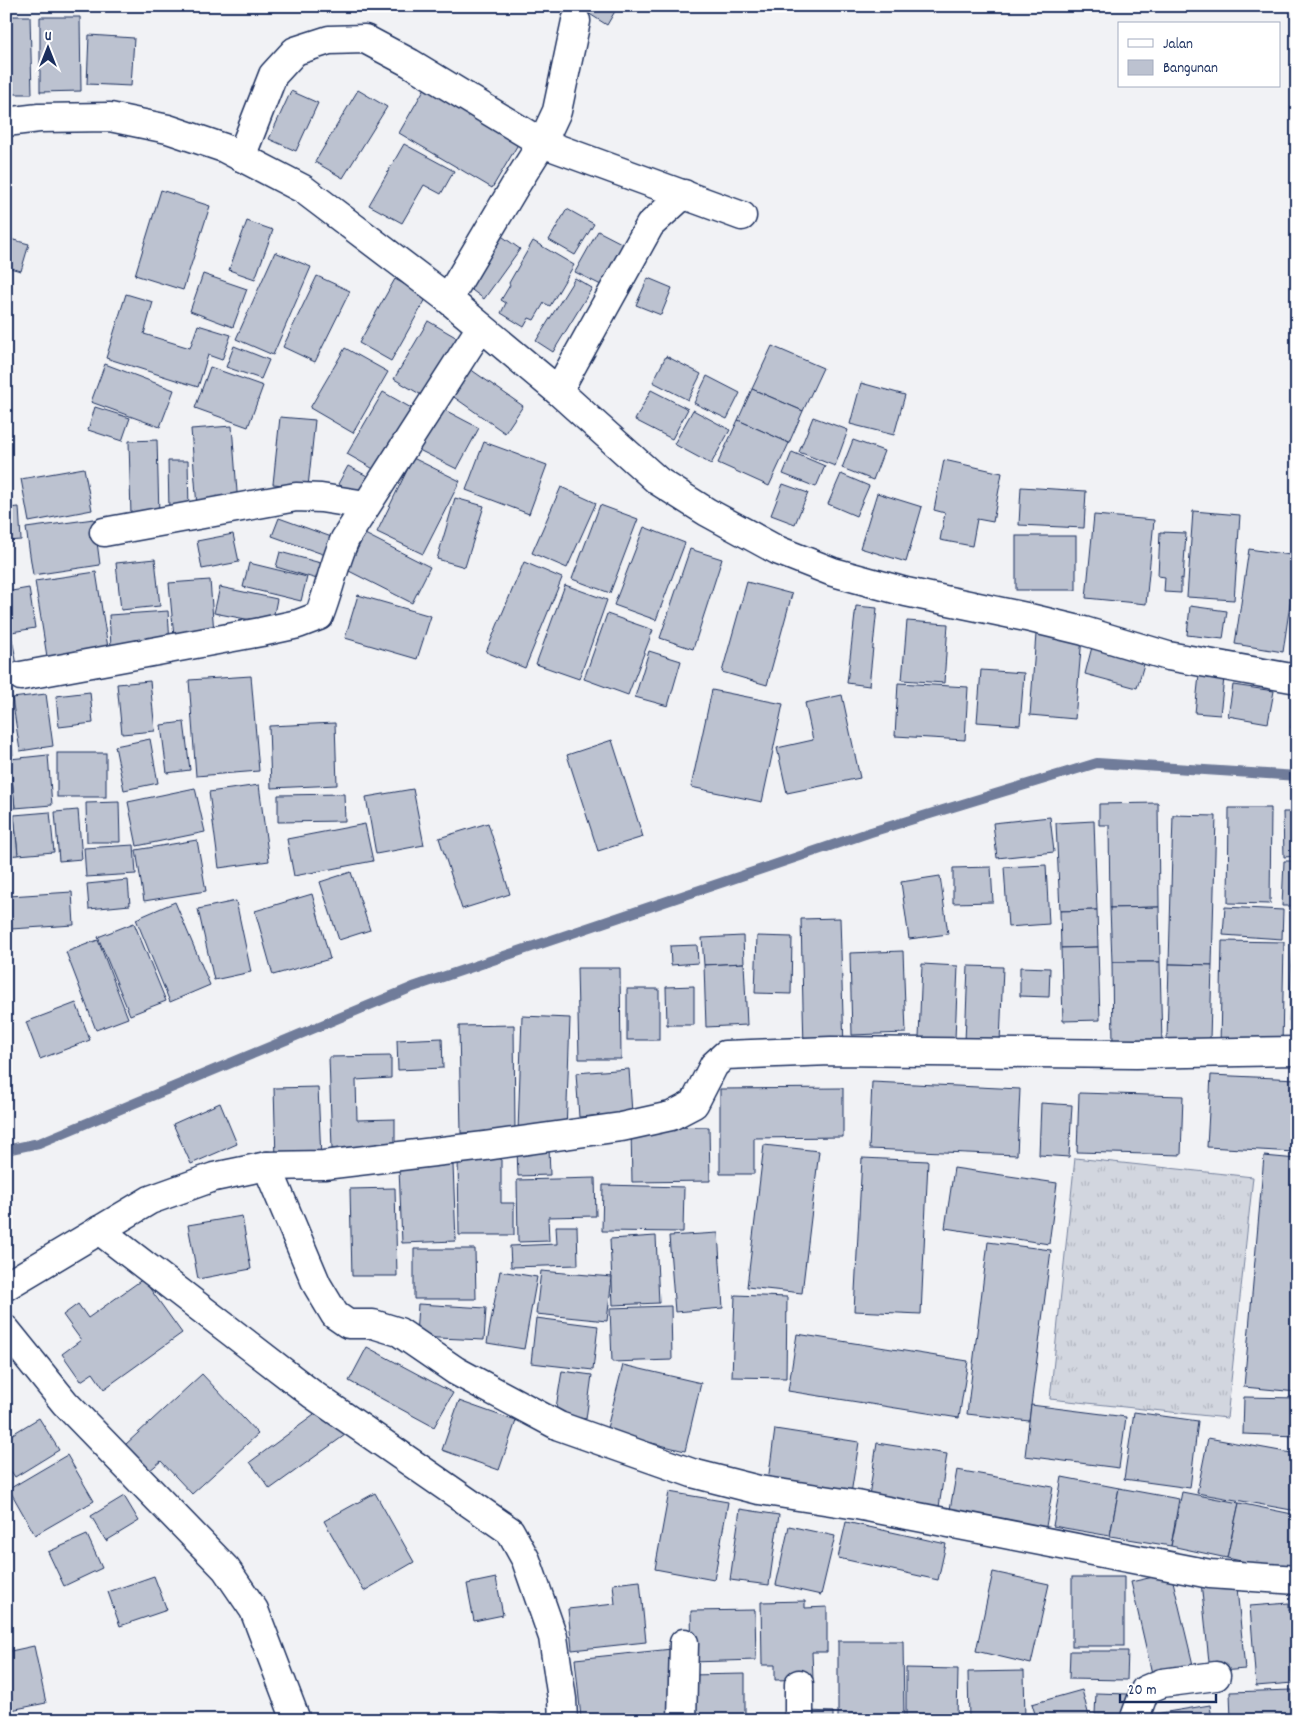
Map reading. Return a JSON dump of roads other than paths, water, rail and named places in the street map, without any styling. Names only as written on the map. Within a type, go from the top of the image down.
[{"type":"street","points":[[448,299],[542,143],[557,111],[576,21]]},
{"type":"street","points":[[241,157],[273,75],[295,51],[329,40],[365,40],[410,63],[542,143],[742,216]]},
{"type":"street","points":[[6,122],[38,118],[110,117],[168,129],[224,148],[304,189],[482,327],[558,390],[658,481],[707,512],[777,550],[833,572],[906,592],[1084,631],[1168,656],[1297,679]]},
{"type":"street","points":[[558,390],[650,225],[684,194]]},
{"type":"street","points":[[21,676],[260,632],[298,624],[319,616],[328,594],[336,558],[345,539],[482,327]]},
{"type":"street","points":[[104,532],[296,496],[366,504]]},
{"type":"street","points":[[6,1286],[150,1200],[214,1177],[267,1166],[324,1165],[485,1146],[621,1127],[671,1116],[694,1104],[714,1066],[726,1055],[831,1050],[1136,1054],[1297,1051]]},
{"type":"street","points":[[267,1166],[317,1285],[335,1315],[348,1324],[373,1324],[399,1332],[456,1371],[559,1426],[692,1473],[759,1490],[857,1506],[1210,1574],[1297,1580]]},
{"type":"street","points":[[99,1230],[312,1394],[510,1531],[526,1560],[553,1636],[563,1720]]},
{"type":"street","points":[[6,1330],[65,1403],[226,1569],[254,1610],[296,1720]]},
{"type":"street","points":[[682,1720],[684,1643]]},
{"type":"street","points":[[1134,1720],[1145,1690],[1162,1683],[1216,1676]]},
{"type":"street","points":[[799,1720],[800,1684]]},
{"type":"waterway","points":[[6,1150],[39,1143],[413,987],[871,832],[1097,763],[1297,776]]}]
